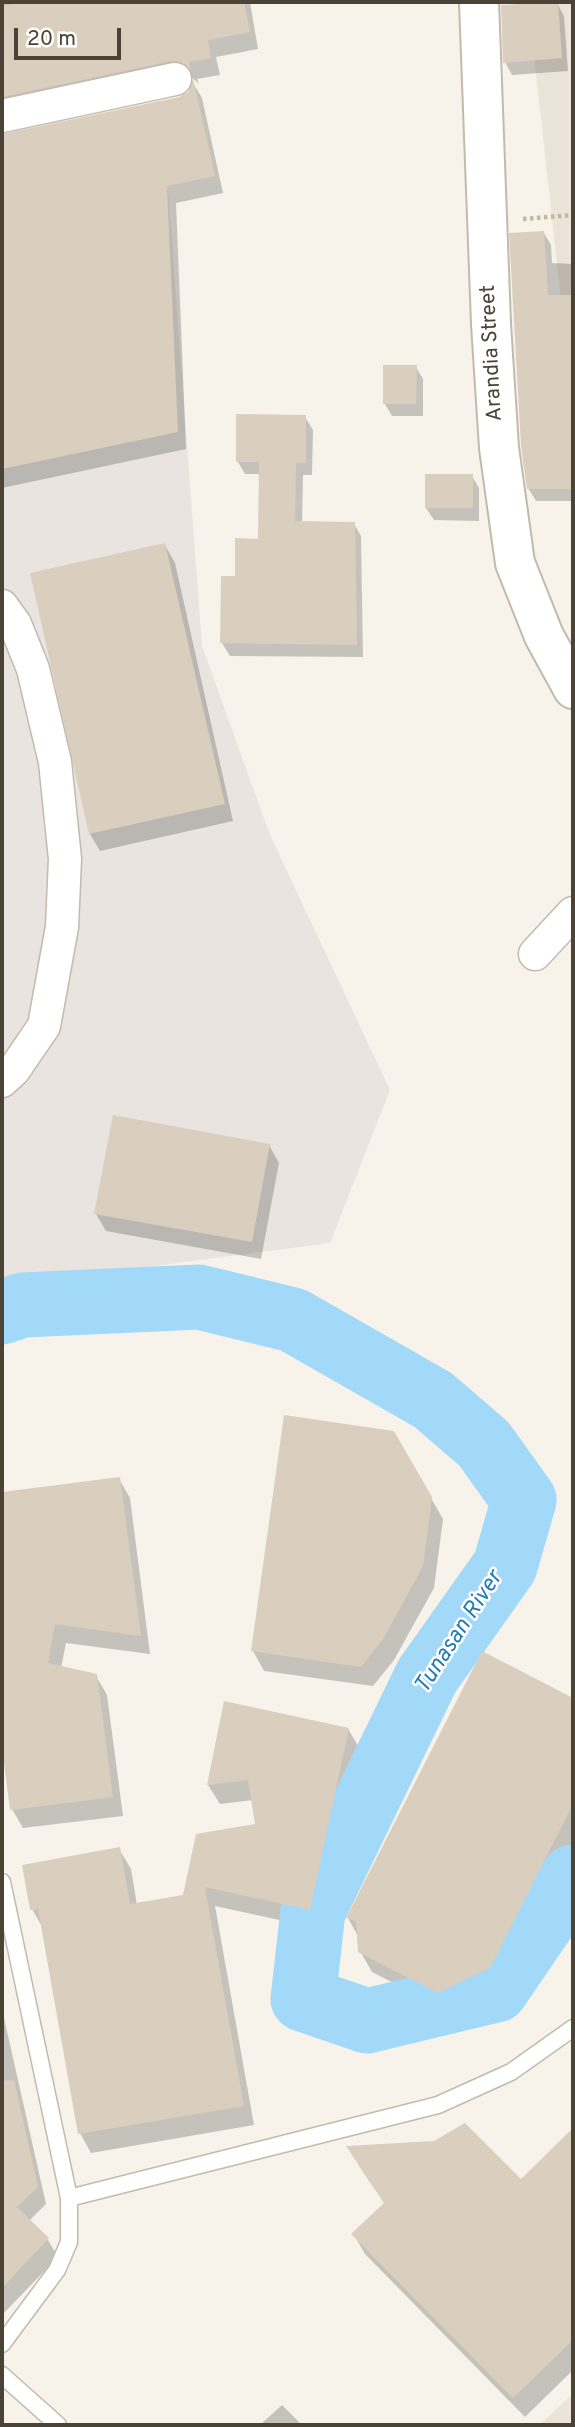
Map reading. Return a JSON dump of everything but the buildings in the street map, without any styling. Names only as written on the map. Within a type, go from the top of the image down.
[{"type":"street","name":"Arandia Street","points":[[480,2],[487,222],[499,448],[515,563],[544,636],[573,689]]},
{"type":"street","points":[[2,116],[175,79]]},
{"type":"street","points":[[2,606],[15,624],[33,669],[55,762],[65,859],[62,927],[44,1027],[14,1070],[2,1081]]},
{"type":"street","points":[[535,954],[573,913]]},
{"type":"lane","points":[[2,1882],[69,2198],[69,2242],[57,2270],[2,2344]]},
{"type":"lane","points":[[69,2198],[438,2105],[511,2073],[573,2028]]},
{"type":"lane","points":[[2,2375],[58,2425]]},
{"type":"path","points":[[487,222],[573,215]]},
{"type":"shaded area","points":[[528,2],[573,2],[573,405],[568,363]]},
{"type":"shaded area","points":[[168,190],[202,646],[270,835],[390,1090],[330,1243],[2,1286],[2,224]]},
{"type":"shaded area","points":[[573,2394],[573,2425],[539,2425]]},
{"type":"waterway","name":"Tunasan River","points":[[2,1312],[23,1305],[199,1297],[293,1320],[433,1400],[484,1444],[524,1500],[505,1566],[427,1676],[313,1911],[303,1999],[367,2021],[496,1990],[573,1877]]}]
